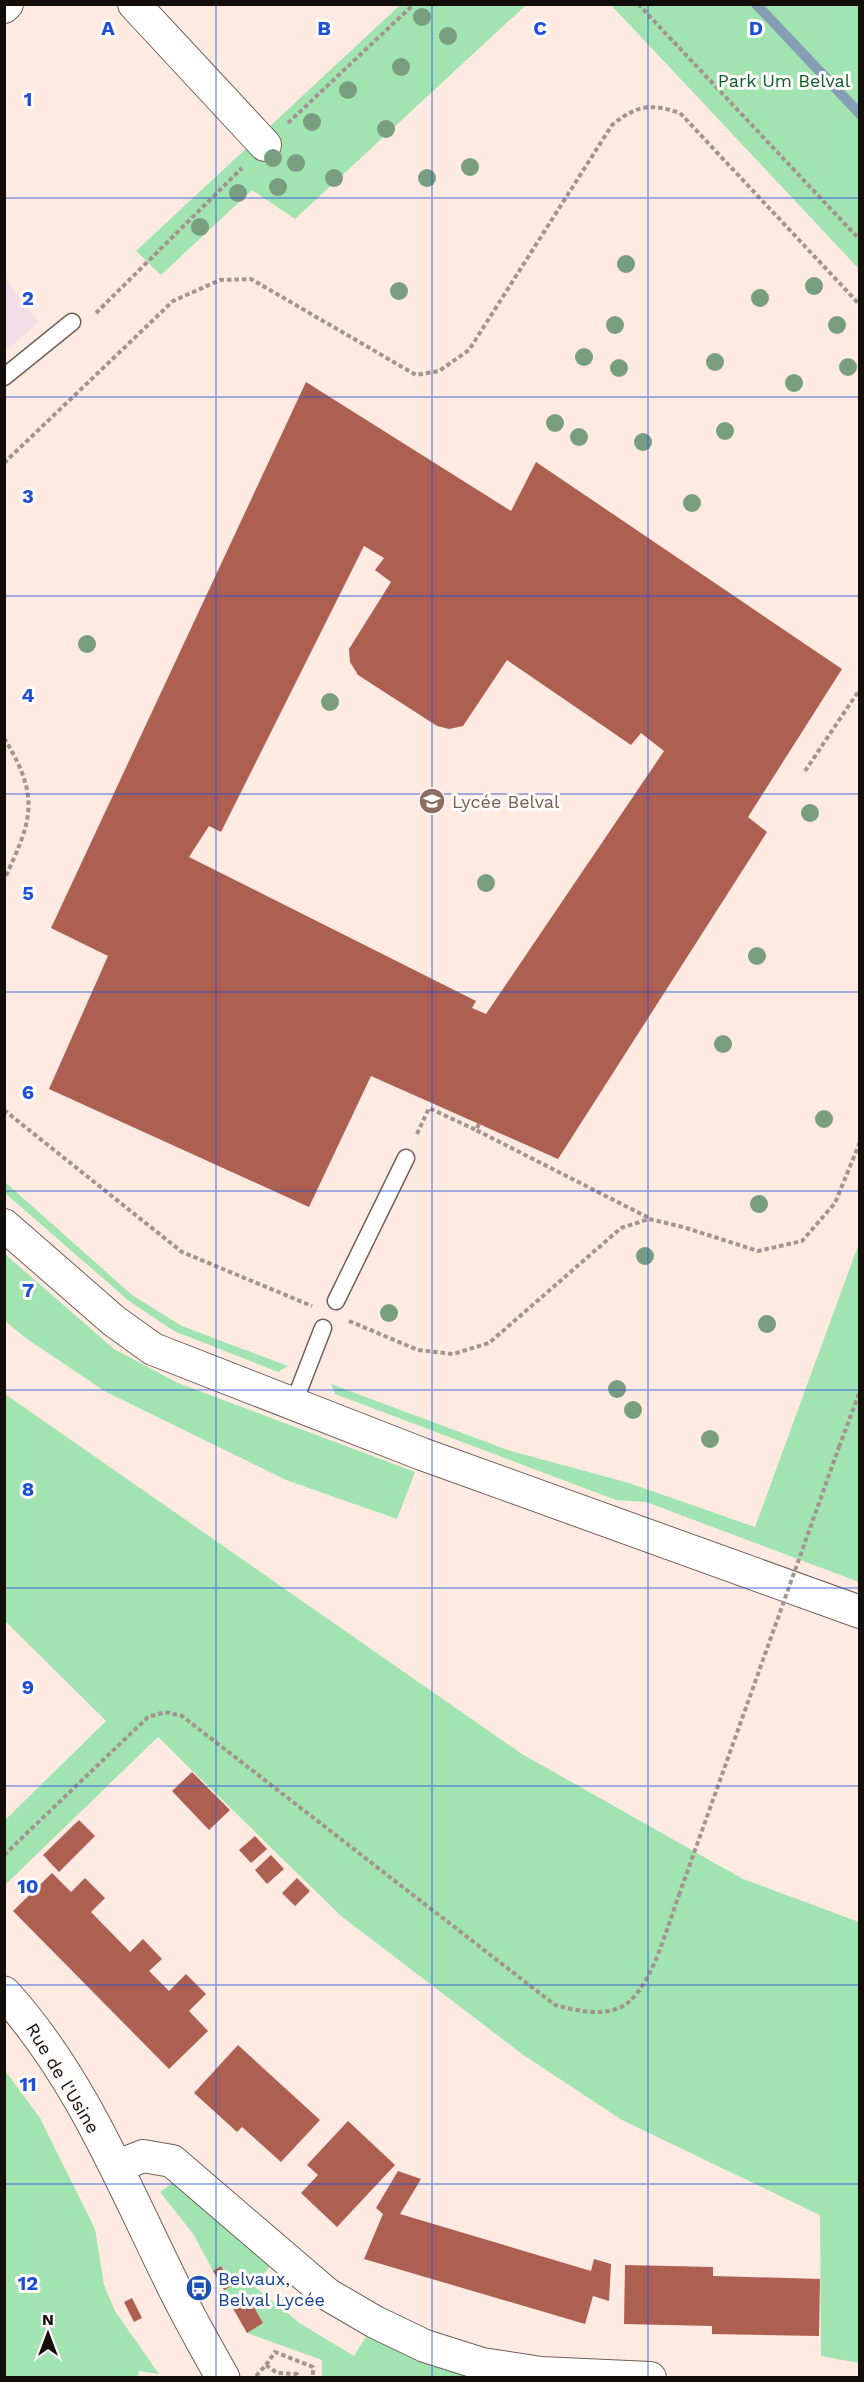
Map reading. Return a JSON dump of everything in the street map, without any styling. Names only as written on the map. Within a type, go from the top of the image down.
[{"type":"main road","name":"Rue de l'Usine","points":[[4,1994],[28,2019],[67,2077],[116,2167],[170,2280],[223,2377]]},
{"type":"street","points":[[134,4],[265,146]]},
{"type":"street","points":[[4,1225],[114,1321],[153,1349],[422,1454],[860,1612]]},
{"type":"street","points":[[116,2167],[143,2156],[172,2161],[327,2294],[375,2322],[425,2346],[482,2364],[541,2373],[650,2378]]},
{"type":"lane","points":[[4,377],[80,321]]},
{"type":"lane","points":[[329,1306],[406,1158]]},
{"type":"lane","points":[[293,1405],[323,1329]]},
{"type":"path","points":[[638,4],[860,240]]},
{"type":"path","points":[[4,463],[173,301],[220,280],[251,279],[416,375],[439,371],[469,350],[612,125],[628,113],[658,106],[680,113],[860,305]]},
{"type":"path","points":[[80,321],[161,248]]},
{"type":"path","points":[[805,771],[860,689]]},
{"type":"path","points":[[4,738],[21,765],[30,805],[25,835],[4,880]]},
{"type":"path","points":[[406,1158],[429,1108],[649,1219],[683,1227],[758,1251],[802,1240],[835,1203],[860,1142]]},
{"type":"path","points":[[4,1110],[182,1252],[329,1306]]},
{"type":"path","points":[[476,1130],[479,1124]]},
{"type":"path","points":[[343,1319],[418,1350],[453,1354],[489,1343],[621,1228],[649,1219]]},
{"type":"path","points":[[4,1855],[148,1717],[165,1712],[182,1716],[555,2005],[580,2012],[608,2011],[630,2002],[647,1978],[679,1895],[860,1391]]},
{"type":"path","points":[[223,2377],[257,2376],[275,2352],[313,2367],[313,2378]]},
{"type":"path","points":[[266,2366],[277,2373],[297,2373],[297,2378]]},
{"type":"shaded area","points":[[5,278],[39,322],[4,351]]},
{"type":"green space","points":[[400,5],[526,5],[295,219],[252,190],[161,275],[136,251]]},
{"type":"green space","name":"Park Um Belval","points":[[611,5],[859,5],[859,269]]},
{"type":"green space","points":[[5,1182],[132,1295],[182,1326],[288,1366],[278,1372],[174,1331],[129,1301],[5,1193]]},
{"type":"green space","points":[[859,1243],[859,1582],[646,1502],[616,1500],[335,1394],[331,1384],[511,1451],[629,1483],[755,1527]]},
{"type":"green space","points":[[5,1254],[114,1349],[178,1383],[415,1472],[397,1519],[286,1480],[106,1392],[27,1339],[5,1321]]},
{"type":"green space","points":[[5,1394],[522,1754],[743,1879],[859,1922],[859,2363],[821,2356],[820,2215],[622,2120],[522,2054],[341,1916],[158,1737],[5,1885],[5,1820],[106,1721],[5,1621]]},
{"type":"green space","points":[[4,2069],[40,2118],[95,2229],[104,2285],[115,2311],[159,2374],[139,2371],[138,2377],[5,2377]]},
{"type":"green space","points":[[174,2182],[271,2264],[255,2287],[301,2324],[354,2356],[375,2322],[425,2346],[650,2377],[322,2377],[322,2360],[247,2333],[263,2323],[247,2296],[231,2305],[224,2290],[232,2285],[221,2266],[213,2271],[194,2235],[160,2192]]},
{"type":"building","name":"Lycée Belval","points":[[306,382],[511,511],[536,462],[842,669],[748,817],[767,832],[558,1159],[371,1076],[309,1207],[49,1089],[108,956],[51,928]],"holes":[[[364,546],[384,558],[375,570],[391,582],[349,649],[350,662],[358,675],[437,726],[449,729],[463,726],[507,660],[631,745],[641,733],[664,751],[486,1014],[472,1008],[476,1001],[189,857],[209,826],[221,832]]]},
{"type":"building","points":[[192,1772],[230,1810],[209,1830],[172,1791]]},
{"type":"building","points":[[79,1820],[95,1836],[59,1872],[43,1855]]},
{"type":"building","points":[[255,1836],[267,1849],[251,1863],[239,1850]]},
{"type":"building","points":[[271,1855],[284,1869],[267,1884],[255,1870]]},
{"type":"building","points":[[52,1873],[71,1892],[85,1878],[105,1898],[91,1912],[130,1952],[143,1939],[162,1959],[149,1971],[169,1991],[186,1974],[206,1994],[189,2011],[208,2031],[169,2069],[13,1911]]},
{"type":"building","points":[[297,1878],[310,1891],[295,1906],[282,1893]]},
{"type":"building","points":[[238,2045],[320,2120],[281,2162],[242,2127],[237,2132],[194,2093]]},
{"type":"building","points":[[348,2121],[395,2165],[337,2227],[301,2193],[318,2175],[307,2165]]},
{"type":"building","points":[[398,2171],[421,2179],[400,2214],[591,2271],[594,2259],[611,2264],[609,2301],[593,2296],[585,2324],[364,2259],[383,2214],[376,2208]]},
{"type":"building","points":[[625,2265],[713,2267],[713,2276],[820,2279],[819,2336],[712,2334],[712,2326],[624,2324]]},
{"type":"building","points":[[221,2266],[232,2286],[224,2290],[213,2271]]},
{"type":"building","points":[[247,2295],[263,2323],[247,2333],[231,2305]]},
{"type":"building","points":[[132,2298],[142,2318],[134,2322],[124,2302]]},
{"type":"waterway","points":[[756,4],[860,114]]},
{"type":"place","name":"Lycée Belval","points":[[432,801]]},
{"type":"place","name":"Belvaux, Belval Lycée","points":[[199,2288]]}]
